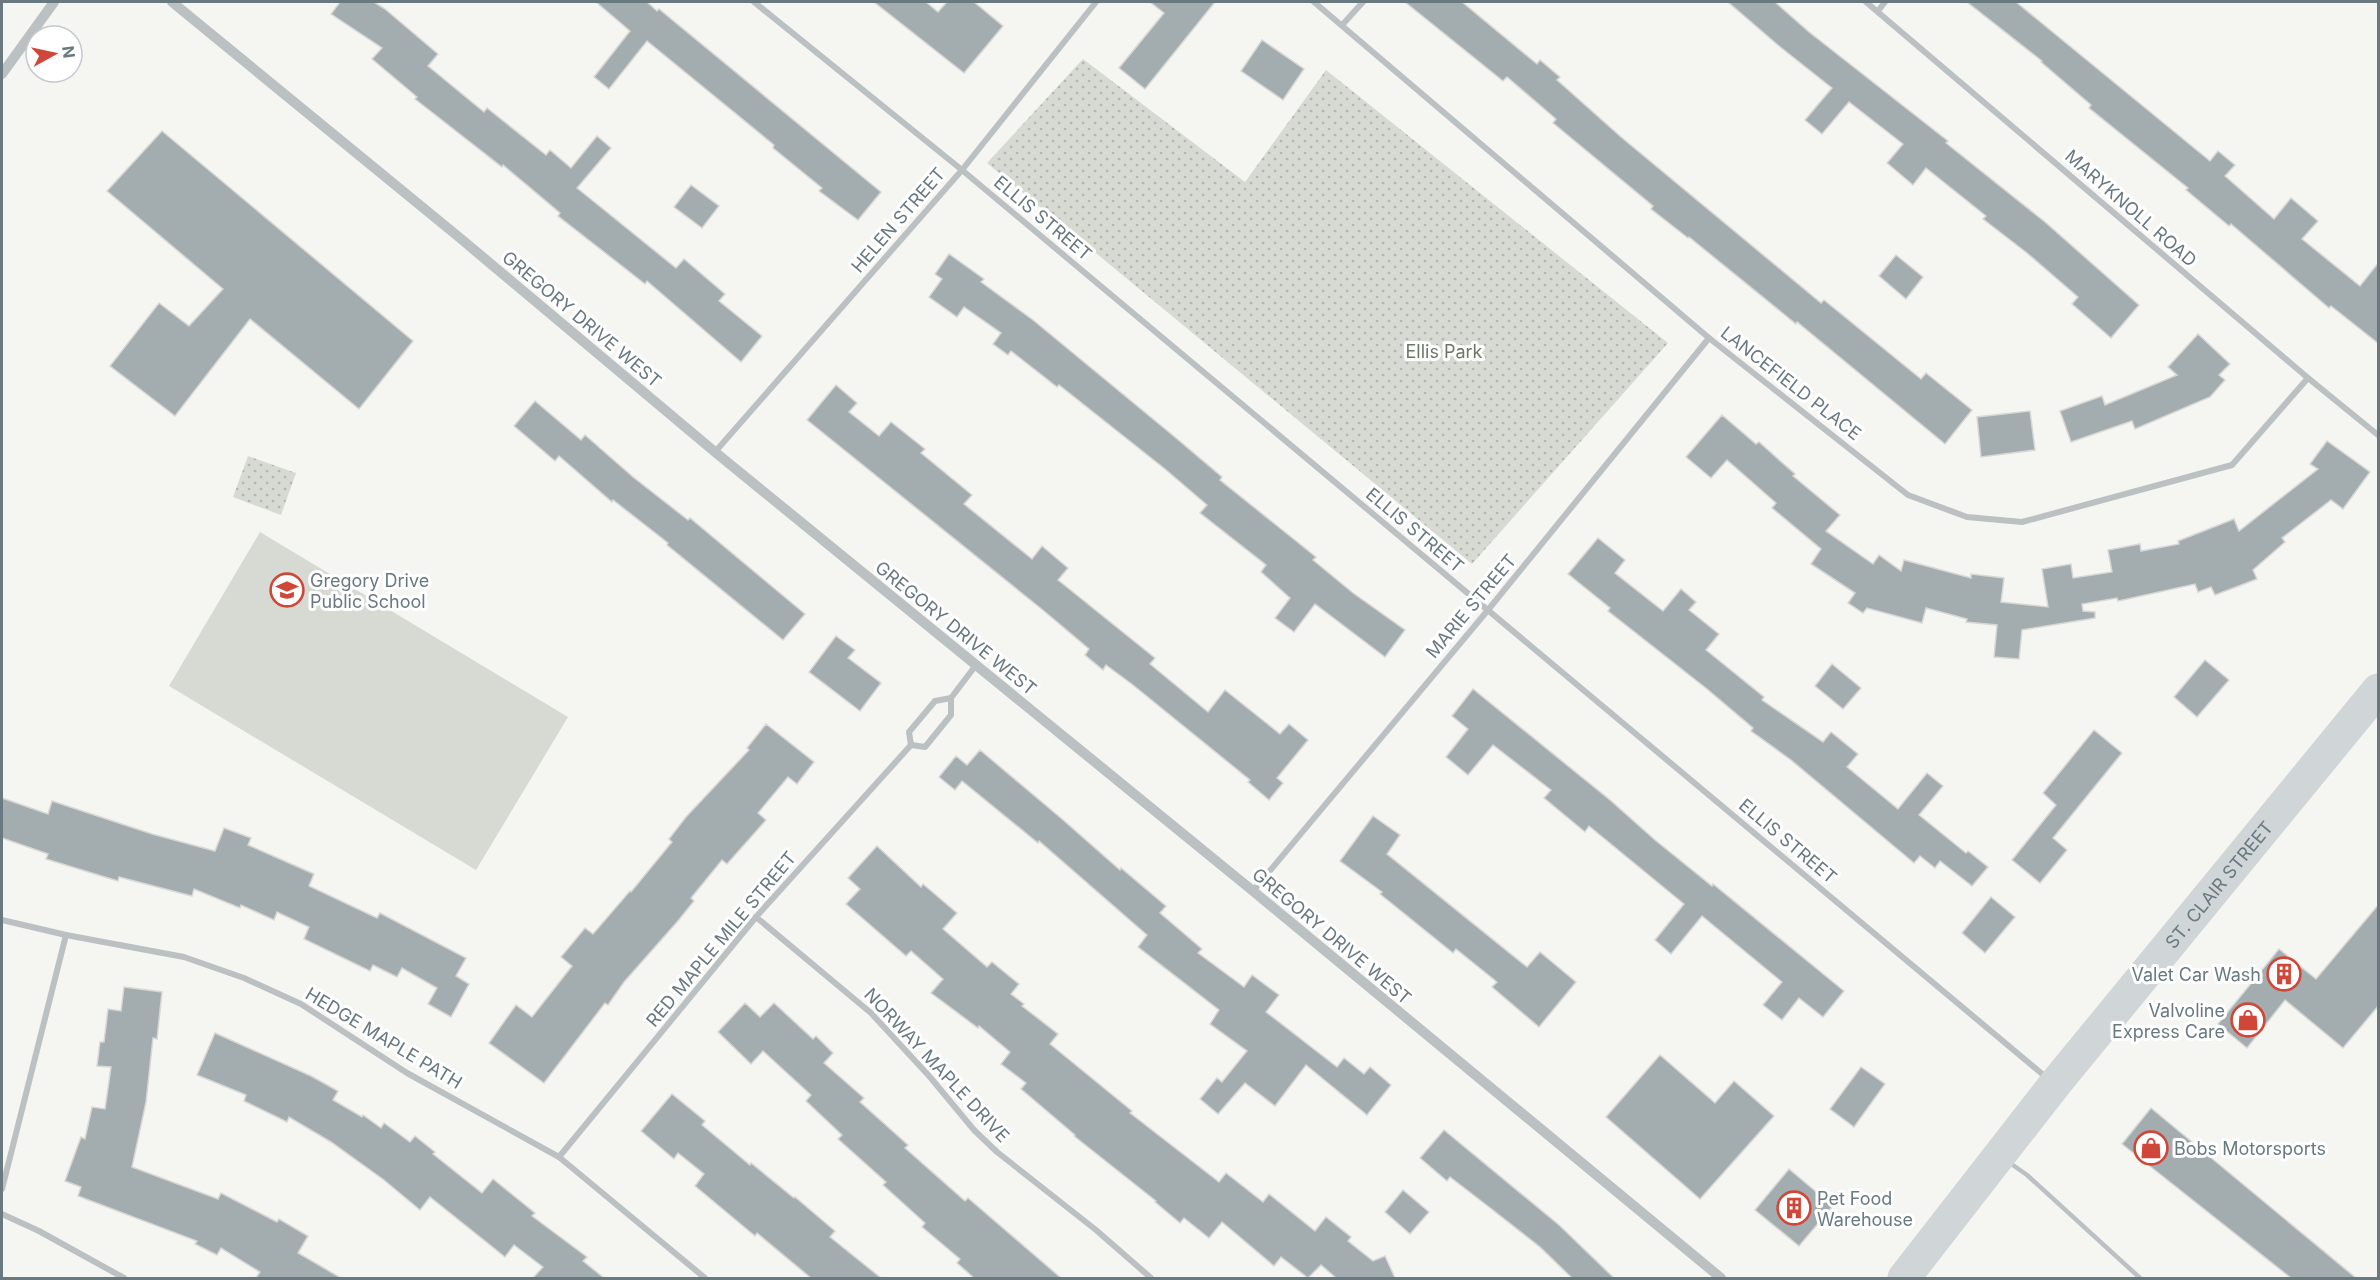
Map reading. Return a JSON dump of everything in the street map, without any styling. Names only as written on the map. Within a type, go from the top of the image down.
[{"type":"main road","name":"ST. CLAIR STREET","points":[[1904,1278],[2055,1084],[2379,690]]},
{"type":"street","points":[[2,74],[54,2]]},
{"type":"street","name":"GREGORY DRIVE WEST","points":[[172,2],[469,245],[715,452],[1253,891],[1720,1278]]},
{"type":"street","name":"ELLIS STREET","points":[[754,2],[962,170],[2055,1084]]},
{"type":"street","name":"HELEN STREET","points":[[715,452],[962,170],[1096,2]]},
{"type":"street","name":"LANCEFIELD PLACE","points":[[1314,2],[1343,24],[1709,338],[1908,495],[1967,517],[2022,522],[2232,465],[2308,378]]},
{"type":"street","points":[[1343,24],[1363,2]]},
{"type":"street","name":"MARYKNOLL ROAD","points":[[1866,2],[2308,378],[2379,435]]},
{"type":"street","points":[[1878,10],[1885,2]]},
{"type":"street","name":"MARIE STREET","points":[[1253,891],[1488,610],[1709,338]]},
{"type":"street","name":"RED MAPLE MILE STREET","points":[[911,746],[925,747],[951,716],[951,698],[976,665]]},
{"type":"street","name":"RED MAPLE MILE STREET","points":[[911,746],[909,732],[934,701],[951,698]]},
{"type":"street","name":"RED MAPLE MILE STREET","points":[[559,1157],[756,917],[911,746]]},
{"type":"street","name":"NORWAY MAPLE DRIVE","points":[[756,917],[872,1013],[974,1130],[997,1152],[1096,1230],[1152,1278]]},
{"type":"street","name":"HEDGE MAPLE PATH","points":[[2,920],[66,935],[184,957],[244,978],[301,1004],[407,1073],[559,1157],[705,1278]]},
{"type":"street","points":[[2,1189],[66,935]]},
{"type":"street","points":[[2,1214],[39,1231],[124,1278]]},
{"type":"lane","points":[[1999,1155],[2026,1175],[2140,1278]]},
{"type":"green space","name":"Ellis Park","points":[[1083,59],[1245,182],[1326,70],[1668,343],[1472,564],[987,163]]},
{"type":"green space","points":[[248,456],[296,473],[281,515],[233,497]]},
{"type":"green space","points":[[260,532],[568,717],[476,870],[169,686]]},
{"type":"building","points":[[340,2],[374,2],[385,9],[438,54],[428,66],[484,112],[487,108],[546,155],[550,150],[571,168],[597,136],[611,148],[577,188],[676,268],[684,259],[725,294],[719,301],[762,336],[741,362],[647,281],[645,284],[558,216],[560,213],[503,165],[502,167],[415,99],[417,97],[372,59],[382,48],[331,14]]},
{"type":"building","points":[[596,2],[647,2],[657,11],[659,9],[881,192],[858,220],[819,191],[822,188],[773,148],[774,145],[647,41],[609,89],[594,77],[630,31]]},
{"type":"building","points":[[874,2],[926,2],[938,12],[947,2],[974,2],[1003,26],[964,73]]},
{"type":"building","points":[[1150,2],[1215,2],[1145,89],[1119,68],[1164,13]]},
{"type":"building","points":[[1405,2],[1462,2],[1537,64],[1540,60],[1560,77],[1557,80],[1621,137],[1821,303],[1824,300],[1921,379],[1926,373],[1972,410],[1945,444],[1797,322],[1796,324],[1651,209],[1653,206],[1553,123],[1556,119],[1507,77],[1503,81]]},
{"type":"building","points":[[1728,2],[1775,2],[1809,32],[1948,141],[1946,143],[2045,222],[2139,305],[2111,338],[2072,304],[2078,297],[1983,219],[1986,216],[1926,168],[1913,185],[1887,163],[1903,144],[1849,102],[1822,134],[1805,120],[1832,88]]},
{"type":"building","points":[[1967,2],[2016,2],[2210,161],[2218,151],[2235,165],[2225,176],[2274,219],[2291,198],[2318,221],[2302,239],[2360,286],[2379,262],[2379,344],[2331,306],[2329,308],[2231,224],[2229,226],[2186,190],[2188,188],[2089,108],[2091,105],[2042,61]]},
{"type":"building","points":[[1262,40],[1304,69],[1283,100],[1241,71]]},
{"type":"building","points":[[162,131],[413,341],[359,409],[250,319],[175,416],[110,366],[159,303],[189,326],[223,289],[107,191]]},
{"type":"building","points":[[691,185],[719,206],[702,228],[674,207]]},
{"type":"building","points":[[949,254],[984,279],[981,282],[1033,320],[1176,438],[1222,477],[1220,480],[1316,557],[1313,560],[1353,593],[1405,630],[1385,657],[1315,604],[1294,632],[1275,618],[1290,598],[1261,572],[1266,565],[1200,513],[1207,505],[1059,385],[1057,387],[1011,351],[1008,355],[993,344],[1001,333],[964,307],[957,317],[929,297],[942,279],[935,274]]},
{"type":"building","points":[[1896,255],[1923,277],[1906,299],[1879,276]]},
{"type":"building","points":[[2198,334],[2230,364],[2219,375],[2225,380],[2210,397],[2135,429],[2132,421],[2071,442],[2060,411],[2102,396],[2105,405],[2177,375],[2168,367]]},
{"type":"building","points":[[836,385],[857,403],[849,412],[879,436],[891,422],[925,449],[921,453],[972,495],[964,504],[1032,559],[1042,546],[1068,568],[1058,580],[1155,658],[1150,664],[1208,712],[1225,690],[1280,734],[1289,724],[1308,740],[1277,778],[1283,783],[1269,800],[1248,782],[1250,780],[1133,685],[1106,665],[1103,670],[1085,655],[1089,649],[807,420]]},
{"type":"building","points":[[535,401],[581,440],[585,435],[633,477],[688,520],[690,518],[805,614],[783,640],[667,545],[668,543],[613,500],[612,502],[559,456],[555,461],[514,426]]},
{"type":"building","points":[[2030,411],[2035,450],[1981,457],[1977,417]]},
{"type":"building","points":[[1722,415],[1756,444],[1759,442],[1795,474],[1793,476],[1840,515],[1826,531],[1873,564],[1879,555],[1901,571],[1904,560],[1971,578],[1971,574],[2004,578],[2001,602],[2048,607],[2042,569],[2071,564],[2073,578],[2112,572],[2108,550],[2140,544],[2141,551],[2179,544],[2178,541],[2234,519],[2239,531],[2318,469],[2310,464],[2327,441],[2370,472],[2343,509],[2331,500],[2282,538],[2285,542],[2253,570],[2257,579],[2215,595],[2211,587],[2198,592],[2195,584],[2118,601],[2117,598],[2082,604],[2083,611],[2095,612],[2095,618],[2022,630],[2019,659],[1994,657],[1997,625],[1966,622],[1967,619],[1926,608],[1922,623],[1867,608],[1863,613],[1848,603],[1855,593],[1811,564],[1821,549],[1772,508],[1776,503],[1727,460],[1711,478],[1686,457]]},
{"type":"building","points":[[1598,538],[1625,560],[1615,573],[1663,611],[1681,589],[1696,602],[1689,610],[1719,634],[1706,650],[1764,697],[1762,700],[1823,742],[1831,732],[1858,754],[1847,767],[1898,809],[1927,773],[1943,786],[1919,815],[1966,853],[1968,851],[1988,867],[1972,886],[1940,861],[1935,868],[1920,856],[1914,863],[1791,760],[1751,731],[1753,728],[1608,611],[1610,608],[1568,574]]},
{"type":"building","points":[[836,636],[855,650],[848,658],[881,683],[860,711],[809,672]]},
{"type":"building","points":[[2205,660],[2229,680],[2197,717],[2174,697]]},
{"type":"building","points":[[1832,664],[1861,688],[1843,709],[1815,686]]},
{"type":"building","points":[[1473,689],[1610,800],[1655,840],[1712,886],[1713,884],[1844,991],[1823,1017],[1799,998],[1782,1020],[1763,1005],[1782,982],[1702,916],[1671,954],[1655,940],[1684,904],[1589,826],[1585,832],[1544,798],[1551,790],[1493,745],[1468,775],[1446,757],[1468,729],[1452,716]]},
{"type":"building","points":[[766,724],[814,762],[797,784],[788,777],[758,813],[766,820],[727,864],[722,860],[691,898],[694,901],[624,982],[608,1005],[605,1003],[544,1083],[489,1043],[516,1005],[532,1017],[572,966],[561,957],[585,928],[593,934],[631,892],[672,842],[669,839],[686,817],[749,750],[747,748]]},
{"type":"building","points":[[2094,730],[2122,753],[2053,838],[2067,850],[2040,883],[2012,860],[2056,805],[2043,793]]},
{"type":"building","points":[[980,750],[1120,870],[1121,868],[1166,906],[1160,913],[1202,949],[1198,953],[1244,987],[1252,975],[1279,995],[1266,1012],[1337,1067],[1344,1058],[1364,1074],[1370,1067],[1391,1085],[1367,1115],[1306,1065],[1275,1106],[1245,1083],[1218,1114],[1200,1099],[1217,1078],[1222,1082],[1247,1051],[1210,1024],[1219,1010],[1138,947],[1147,935],[1039,841],[1038,843],[962,781],[955,790],[939,777],[956,756],[967,765]]},
{"type":"building","points":[[2,798],[48,814],[52,801],[152,834],[215,851],[224,828],[251,838],[248,845],[314,874],[309,886],[377,918],[380,913],[466,958],[456,976],[469,984],[451,1017],[428,1004],[437,988],[402,968],[397,977],[373,965],[370,971],[304,939],[309,927],[277,912],[274,920],[241,905],[240,908],[194,889],[192,896],[119,877],[118,881],[46,859],[48,854],[2,838]]},
{"type":"building","points":[[1373,816],[1400,835],[1387,854],[1527,967],[1540,952],[1576,982],[1539,1027],[1492,987],[1497,982],[1456,949],[1453,953],[1380,894],[1382,892],[1340,861]]},
{"type":"building","points":[[877,846],[921,887],[923,884],[957,913],[943,929],[987,967],[992,962],[1019,984],[1011,994],[1024,1004],[1022,1006],[1058,1034],[1050,1044],[1132,1111],[1130,1113],[1219,1182],[1226,1173],[1263,1202],[1269,1194],[1315,1231],[1326,1217],[1351,1237],[1348,1241],[1373,1261],[1385,1256],[1395,1278],[1331,1278],[1335,1277],[1321,1265],[1308,1278],[1281,1257],[1274,1266],[1222,1222],[1209,1238],[1184,1218],[1180,1223],[1074,1136],[1021,1089],[1026,1083],[1001,1064],[1010,1052],[979,1026],[978,1028],[931,993],[943,979],[911,951],[906,956],[846,904],[860,889],[848,878]]},
{"type":"building","points":[[1991,897],[2015,917],[1985,953],[1962,933]]},
{"type":"building","name":"Valet Car Wash","points":[[2379,904],[2379,1005],[2343,1048],[2285,1000],[2247,1048],[2218,1024],[2279,949],[2316,979]]},
{"type":"building","points":[[124,987],[162,992],[157,1039],[153,1038],[146,1102],[132,1167],[218,1199],[221,1193],[277,1222],[279,1219],[308,1236],[298,1253],[341,1278],[256,1278],[260,1272],[221,1248],[217,1255],[195,1244],[197,1241],[78,1196],[81,1187],[65,1181],[81,1137],[85,1139],[92,1107],[105,1109],[111,1067],[97,1066],[100,1042],[104,1042],[108,1009],[121,1011]]},
{"type":"building","points":[[745,1003],[760,1017],[774,1003],[813,1039],[816,1036],[833,1053],[824,1063],[864,1098],[860,1102],[908,1145],[905,1148],[965,1201],[968,1198],[1061,1278],[974,1278],[957,1263],[960,1259],[922,1227],[925,1223],[883,1185],[886,1182],[838,1139],[842,1135],[806,1101],[811,1095],[763,1051],[751,1064],[718,1032]]},
{"type":"building","points":[[215,1033],[311,1076],[338,1091],[333,1100],[362,1117],[363,1115],[381,1128],[384,1123],[410,1142],[415,1136],[435,1152],[433,1154],[482,1193],[493,1179],[535,1213],[532,1216],[587,1257],[583,1261],[604,1278],[533,1278],[543,1267],[514,1245],[505,1257],[430,1197],[420,1210],[384,1180],[331,1142],[289,1117],[287,1122],[244,1101],[246,1095],[197,1075]]},
{"type":"building","points":[[1660,1055],[1715,1103],[1734,1081],[1774,1116],[1700,1199],[1606,1117]]},
{"type":"building","points":[[1861,1067],[1885,1084],[1854,1127],[1830,1109]]},
{"type":"building","points":[[672,1094],[705,1121],[702,1125],[835,1231],[830,1237],[881,1278],[811,1278],[757,1233],[755,1236],[695,1186],[704,1174],[678,1153],[674,1159],[641,1131]]},
{"type":"building","points":[[2151,1108],[2356,1278],[2291,1278],[2122,1144]]},
{"type":"building","points":[[1444,1130],[1559,1225],[1614,1278],[1572,1278],[1540,1247],[1450,1177],[1447,1181],[1420,1158]]},
{"type":"building","name":"Pet Food Warehouse","points":[[1789,1169],[1833,1206],[1799,1246],[1755,1210]]},
{"type":"building","points":[[1403,1190],[1429,1212],[1410,1234],[1385,1212]]},
{"type":"place","name":"Gregory Drive Public School","points":[[287,590]]},
{"type":"place","name":"Valet Car Wash","points":[[2284,974]]},
{"type":"place","name":"Valvoline Express Care","points":[[2248,1020]]},
{"type":"place","name":"Bobs Motorsports","points":[[2151,1148]]},
{"type":"place","name":"Pet Food Warehouse","points":[[1794,1208]]}]
